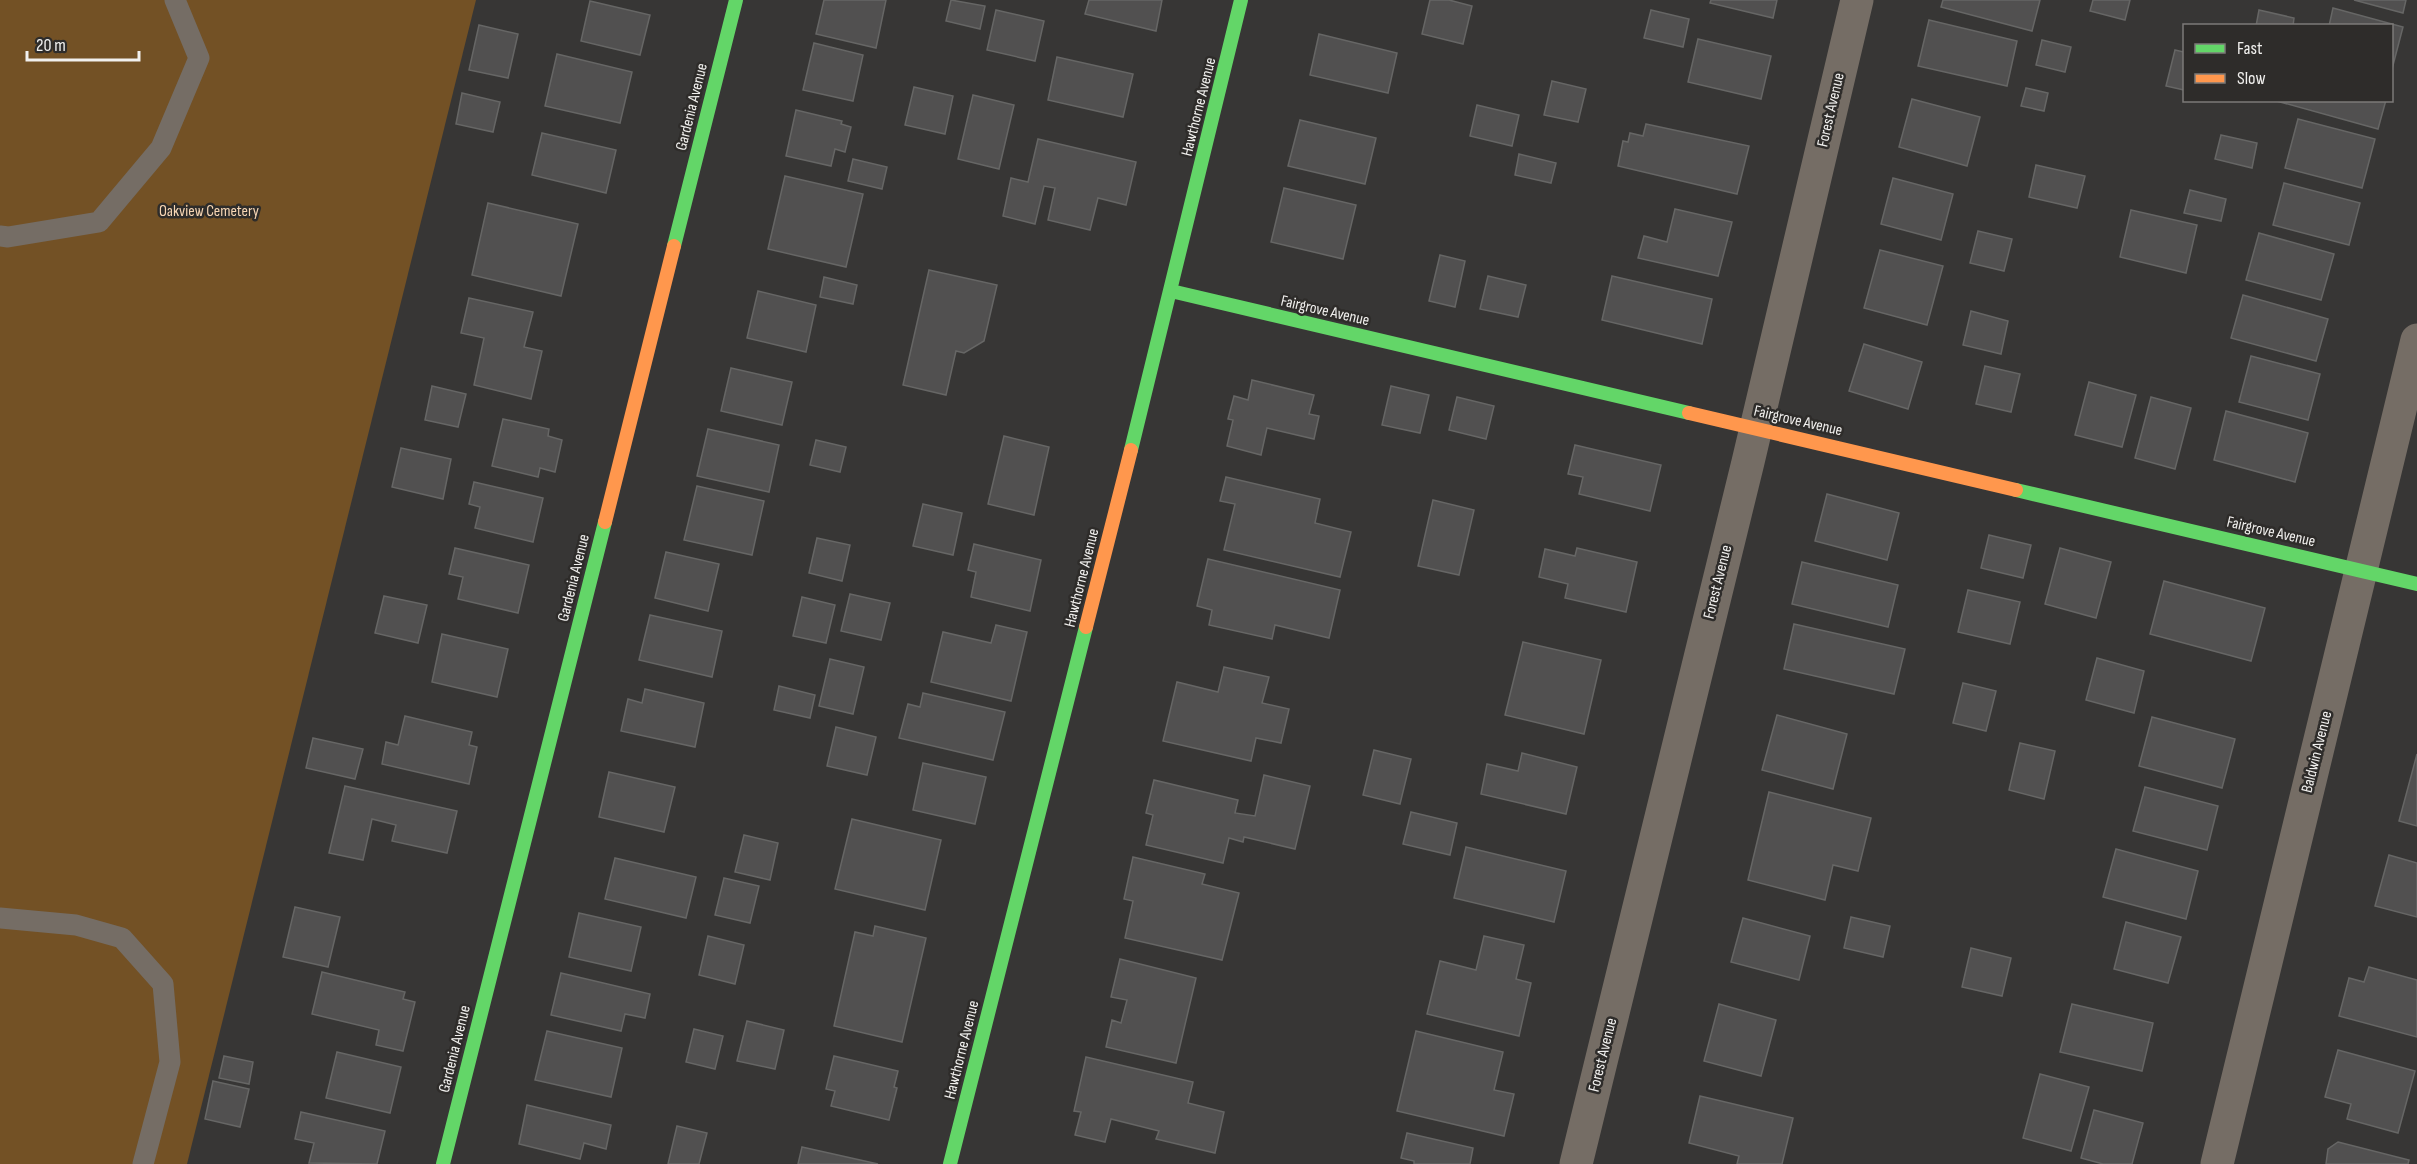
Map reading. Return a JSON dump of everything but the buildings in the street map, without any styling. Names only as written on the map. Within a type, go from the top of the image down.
[{"type":"street","name":"Gardenia Avenue","points":[[443,1164],[736,0]]},
{"type":"street","name":"Hawthorne Avenue","points":[[950,1164],[1171,291],[1241,0]]},
{"type":"street","name":"Forest Avenue","points":[[1576,1164],[1857,0]]},
{"type":"street","name":"Fairgrove Avenue","points":[[1171,291],[2417,584]]},
{"type":"street","name":"Baldwin Avenue","points":[[2217,1164],[2417,340]]},
{"type":"lane","points":[[0,236],[8,237],[99,222],[161,148],[199,58],[175,0]]},
{"type":"lane","points":[[0,918],[75,925],[122,938],[163,984],[170,1062],[143,1164]]},
{"type":"green space","name":"Oakview Cemetery","points":[[0,0],[476,0],[187,1164],[0,1164]]},
{"type":"traffic: fast","points":[[674,246],[736,0]]},
{"type":"traffic: fast","points":[[1131,450],[1241,0]]},
{"type":"traffic: fast","points":[[1171,291],[1689,413]]},
{"type":"traffic: fast","points":[[2016,490],[2417,584]]},
{"type":"traffic: fast","points":[[443,1164],[605,522]]},
{"type":"traffic: fast","points":[[950,1164],[1086,627]]},
{"type":"traffic: slow","points":[[605,522],[674,246]]},
{"type":"traffic: slow","points":[[1689,413],[2016,490]]},
{"type":"traffic: slow","points":[[1086,627],[1131,450]]}]
